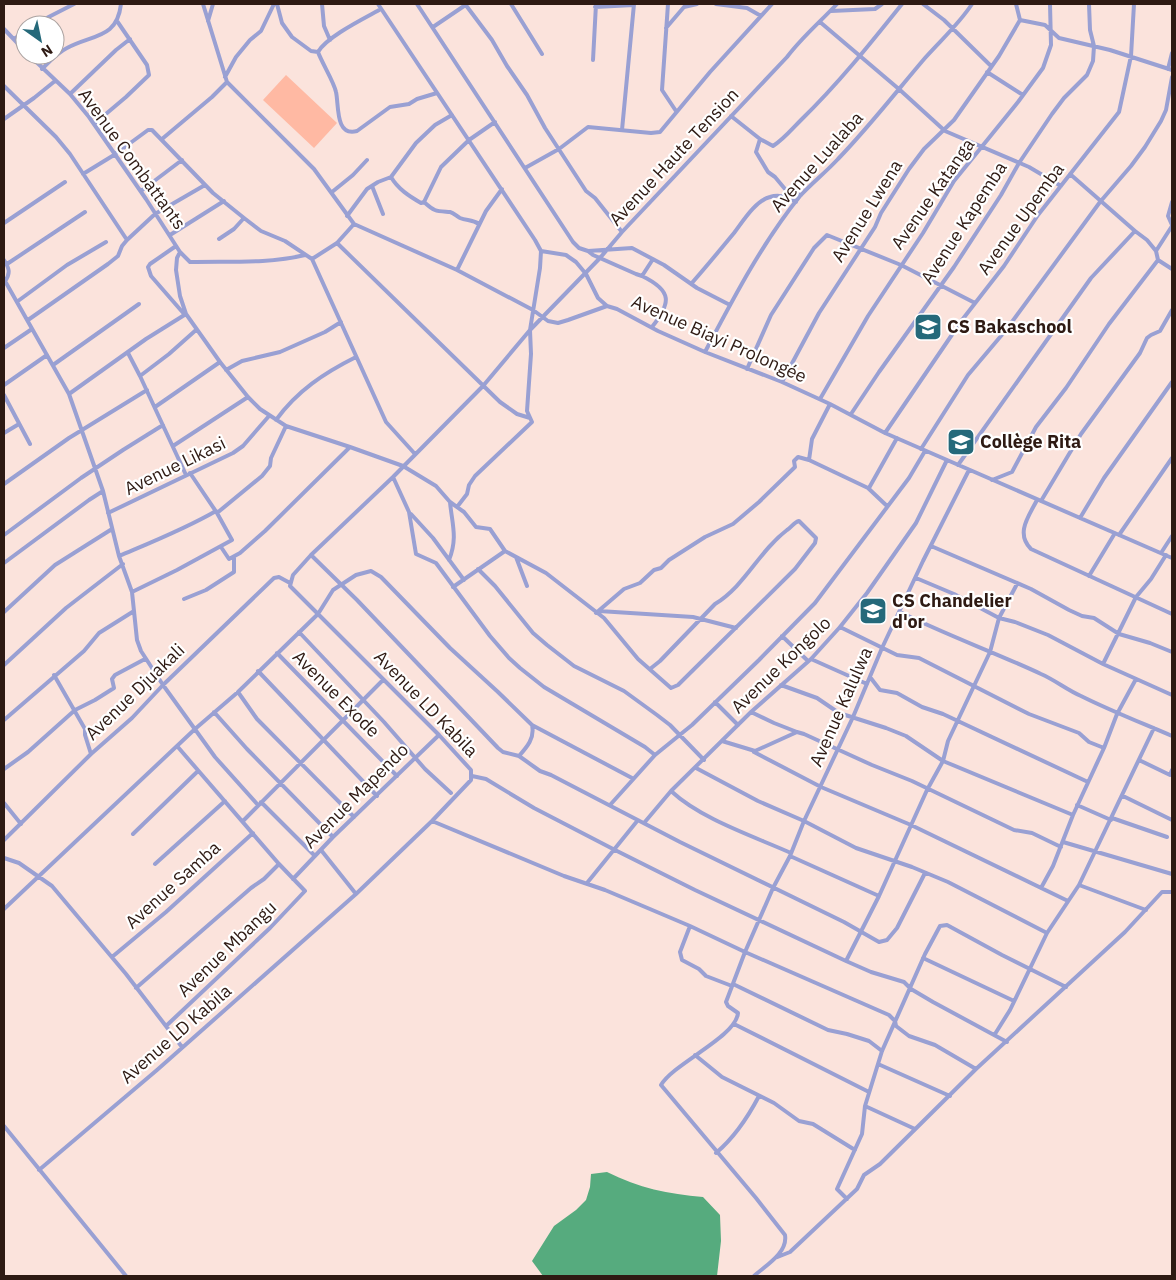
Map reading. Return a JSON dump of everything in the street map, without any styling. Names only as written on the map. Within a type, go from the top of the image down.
[{"type":"street","points":[[53,15],[74,4]]},
{"type":"street","points":[[42,69],[64,50],[106,32],[115,26],[121,4]]},
{"type":"street","points":[[203,4],[227,82],[314,169],[354,224],[457,270],[533,310],[548,321],[558,322],[607,306]]},
{"type":"street","points":[[208,21],[212,4]]},
{"type":"street","points":[[225,77],[236,57],[250,40],[261,31],[276,4]]},
{"type":"street","points":[[276,4],[282,23],[292,37],[311,50],[318,52],[336,91],[339,116],[342,125],[348,132],[357,131],[394,106],[409,104],[437,93]]},
{"type":"street","points":[[322,4],[324,26],[330,40]]},
{"type":"street","points":[[378,4],[502,189],[541,251],[530,330],[531,354],[527,411],[531,420]]},
{"type":"street","points":[[417,4],[573,242],[579,248],[651,280],[666,295],[665,308],[652,327]]},
{"type":"street","points":[[433,27],[466,4],[492,40],[586,191],[595,198],[622,232]]},
{"type":"street","points":[[511,4],[542,54]]},
{"type":"street","points":[[593,60],[596,6],[634,4],[622,130]]},
{"type":"street","points":[[668,4],[663,71],[664,84],[662,90],[676,111]]},
{"type":"street","points":[[666,28],[682,8],[697,4]]},
{"type":"street","points":[[716,4],[740,6],[761,16]]},
{"type":"street","points":[[525,168],[559,149],[588,127],[656,134],[662,131],[676,111],[772,4]]},
{"type":"street","name":"Avenue Haute Tension","points":[[530,330],[586,274],[622,232],[787,57],[803,36],[837,4]]},
{"type":"street","points":[[830,11],[875,9],[882,4]]},
{"type":"street","points":[[731,116],[770,146],[775,145],[860,58],[902,4]]},
{"type":"street","points":[[923,4],[991,66]]},
{"type":"street","name":"Avenue Lualaba","points":[[705,352],[730,305],[780,223],[801,195],[838,160],[925,59],[953,30],[972,4]]},
{"type":"street","points":[[1016,4],[1020,20],[1045,25],[1059,38],[1131,56],[1170,69],[1172,53]]},
{"type":"street","name":"Avenue Katanga","points":[[820,399],[849,347],[900,265],[923,233],[954,181],[1043,68],[1051,45],[1050,4]]},
{"type":"street","points":[[1089,4],[1090,30],[1094,46]]},
{"type":"street","name":"Avenue Upemba","points":[[885,433],[975,303],[1004,266],[1033,222],[1118,112],[1131,56],[1134,4]]},
{"type":"street","points":[[318,52],[321,46],[381,9]]},
{"type":"street","points":[[94,124],[126,97],[148,75],[147,65],[118,20]]},
{"type":"street","name":"Avenue Lwena","points":[[782,382],[820,313],[909,169],[924,150],[944,130],[987,72],[1020,20]]},
{"type":"street","points":[[820,22],[944,130],[1019,162],[1060,186]]},
{"type":"street","points":[[4,29],[14,39]]},
{"type":"street","points":[[70,94],[130,39]]},
{"type":"street","name":"Avenue Kapemba","points":[[851,414],[954,267],[1001,195],[1019,162],[1064,98],[1087,75],[1093,61],[1094,46]]},
{"type":"street","name":"Avenue Combattants","points":[[38,65],[70,94],[94,124],[170,235],[180,252],[177,258],[176,270],[185,314],[248,397],[269,416],[286,426],[403,466],[436,486],[450,502],[464,512],[476,527],[490,529],[505,551]]},
{"type":"street","points":[[987,72],[1023,95]]},
{"type":"street","points":[[610,804],[655,755],[692,725],[815,603],[909,478],[923,450],[968,375],[1006,330],[1101,200],[1131,166],[1161,122],[1166,110],[1172,77]]},
{"type":"street","points":[[4,119],[55,81]]},
{"type":"street","points":[[162,139],[227,82]]},
{"type":"street","points":[[4,86],[56,136],[127,240]]},
{"type":"street","points":[[347,216],[367,189],[391,177],[416,143],[435,125],[452,116]]},
{"type":"street","points":[[424,202],[441,167],[469,140],[495,122]]},
{"type":"street","points":[[83,174],[148,130],[152,130],[224,202],[261,232],[285,241],[312,259],[386,422],[415,454]]},
{"type":"street","points":[[760,139],[756,152],[768,172],[785,189],[801,195]]},
{"type":"street","points":[[141,191],[182,160]]},
{"type":"street","points":[[332,192],[353,175],[367,160]]},
{"type":"street","points":[[1070,174],[1147,240],[1156,251],[1158,260],[1172,270]]},
{"type":"street","points":[[391,177],[395,185],[421,203],[424,202],[431,209],[438,212],[450,212],[462,219],[473,220],[479,224]]},
{"type":"street","points":[[4,223],[65,182]]},
{"type":"street","points":[[28,320],[118,256],[127,240],[155,214],[205,184]]},
{"type":"street","points":[[372,186],[383,214]]},
{"type":"street","points":[[457,270],[486,211],[502,189]]},
{"type":"street","points":[[691,284],[734,233],[746,215],[765,199],[773,196],[786,197],[796,202]]},
{"type":"street","points":[[170,235],[224,202]]},
{"type":"street","points":[[1156,251],[1172,226],[1168,216],[1172,202]]},
{"type":"street","points":[[85,212],[5,262],[10,272],[4,281],[18,301],[69,394],[103,492],[112,529],[132,592],[136,640],[145,658],[215,757],[259,803],[315,856]]},
{"type":"street","points":[[219,239],[234,229],[244,218]]},
{"type":"street","points":[[312,259],[337,243],[354,224]]},
{"type":"street","points":[[958,465],[1091,278],[1135,231]]},
{"type":"street","points":[[747,369],[771,315],[814,248],[829,235],[900,265],[975,303]]},
{"type":"street","points":[[18,301],[67,265],[106,242]]},
{"type":"street","points":[[337,243],[500,402],[517,414],[531,420]]},
{"type":"street","points":[[69,394],[146,339],[185,314],[151,276],[148,270],[150,264],[176,246]]},
{"type":"street","points":[[588,251],[632,248],[730,305]]},
{"type":"street","name":"Avenue Biayi Prolongée","points":[[541,251],[566,255],[576,262],[586,274],[598,298],[607,306],[617,309],[705,352],[820,399],[885,433],[923,450],[1172,558]]},
{"type":"street","points":[[180,252],[190,262],[260,262],[306,255]]},
{"type":"street","points":[[642,276],[653,259]]},
{"type":"street","points":[[992,480],[1012,472],[1036,427],[1066,388],[1109,324],[1158,260]]},
{"type":"street","points":[[53,365],[139,304]]},
{"type":"street","points":[[1172,310],[1160,331],[1147,338],[1140,353],[1081,434],[1039,500],[1022,532],[1030,549],[1172,614]]},
{"type":"street","points":[[226,370],[244,360],[280,352],[326,332],[341,322]]},
{"type":"street","points":[[4,348],[32,329]]},
{"type":"street","points":[[140,376],[196,330]]},
{"type":"street","points":[[290,583],[293,576],[311,555],[393,477],[483,386],[530,330]]},
{"type":"street","points":[[128,353],[188,474],[217,512],[232,539],[221,547],[132,592]]},
{"type":"street","points":[[4,384],[47,355]]},
{"type":"street","points":[[276,420],[287,405],[313,382],[334,368],[356,357]]},
{"type":"street","points":[[154,407],[220,362]]},
{"type":"street","points":[[1080,518],[1104,478],[1172,382]]},
{"type":"street","points":[[4,484],[82,430],[147,390]]},
{"type":"street","points":[[4,395],[30,444]]},
{"type":"street","points":[[173,446],[248,397]]},
{"type":"street","points":[[809,460],[812,439],[830,404]]},
{"type":"street","name":"Avenue Likasi","points":[[108,513],[239,450],[269,416]]},
{"type":"street","points":[[457,507],[467,494],[469,485],[475,476],[531,420]]},
{"type":"street","points":[[4,433],[19,424]]},
{"type":"street","points":[[4,535],[95,469],[163,425]]},
{"type":"street","points":[[120,556],[217,512],[262,476],[269,467],[270,458],[286,426]]},
{"type":"street","points":[[869,488],[897,438]]},
{"type":"street","points":[[221,547],[228,559],[234,557],[265,531],[350,447]]},
{"type":"street","points":[[598,612],[624,589],[640,582],[652,572],[661,568],[669,560],[705,537],[733,524],[760,502],[795,467],[795,459],[799,457],[869,488],[887,506]]},
{"type":"street","points":[[1089,576],[1172,458]]},
{"type":"street","name":"Avenue Kongolo","points":[[644,823],[671,791],[721,741],[809,660],[840,627],[867,593],[916,523],[947,460]]},
{"type":"street","name":"Avenue Kalulwa","points":[[734,1024],[738,1013],[728,1006],[726,1002],[745,952],[837,749],[853,718],[882,648],[969,470]]},
{"type":"street","points":[[393,477],[410,512],[433,538],[464,580]]},
{"type":"street","points":[[4,563],[89,500],[103,492]]},
{"type":"street","points":[[450,502],[455,539],[450,560]]},
{"type":"street","points":[[410,512],[416,554],[436,563],[498,646],[520,668],[544,687],[645,747],[655,755]]},
{"type":"street","points":[[453,587],[505,551],[546,573],[598,612],[638,659],[672,689],[795,570],[816,541],[799,521],[795,522],[780,535],[756,561],[749,574],[650,669]]},
{"type":"street","points":[[4,612],[55,565],[112,529]]},
{"type":"street","points":[[1161,553],[1172,536]]},
{"type":"street","points":[[931,546],[1030,589],[1082,616],[1094,618],[1119,634],[1172,652]]},
{"type":"street","points":[[311,555],[503,752],[519,756],[540,771],[610,804],[638,820],[844,922],[879,942],[887,940],[897,928],[925,873]]},
{"type":"street","points":[[1104,664],[1136,598],[1166,555]]},
{"type":"street","points":[[184,599],[206,590],[231,575],[236,570],[234,557]]},
{"type":"street","points":[[516,558],[527,586]]},
{"type":"street","points":[[4,665],[66,608],[123,564]]},
{"type":"street","points":[[478,569],[546,645],[574,666],[624,691],[670,725],[704,760]]},
{"type":"street","points":[[4,908],[195,729],[238,692],[318,614],[331,591],[356,575],[373,571],[450,648],[532,725],[632,778]]},
{"type":"street","name":"Avenue Djuakali","points":[[4,840],[91,754],[132,718],[163,685],[274,578],[279,577],[290,583]]},
{"type":"street","points":[[916,578],[954,594],[999,618],[1048,635],[1104,664],[1172,695]]},
{"type":"street","name":"Avenue LD Kabila","points":[[39,1170],[356,894],[432,822],[469,783],[472,776],[471,770],[439,735],[292,589],[290,583]]},
{"type":"street","points":[[846,962],[880,896],[927,790],[943,760],[948,741],[990,652],[999,618],[1017,584]]},
{"type":"street","points":[[4,720],[84,651],[104,629],[134,611]]},
{"type":"street","points":[[598,612],[702,618],[736,628]]},
{"type":"street","points":[[900,612],[937,631],[958,637],[1042,674],[1072,692],[1117,714],[1172,736]]},
{"type":"street","points":[[840,627],[900,656],[919,658],[1029,714],[1079,733],[1089,742],[1104,748]]},
{"type":"street","points":[[299,632],[384,722],[415,758],[451,793]]},
{"type":"street","points":[[782,636],[809,660],[867,684]]},
{"type":"street","name":"Avenue Exode","points":[[276,653],[397,776]]},
{"type":"street","points":[[4,769],[28,752],[75,710],[114,688],[112,680],[114,676],[145,658]]},
{"type":"street","points":[[258,671],[377,796]]},
{"type":"street","points":[[54,675],[85,729],[91,754]]},
{"type":"street","points":[[870,677],[880,690],[897,693],[922,707],[943,714],[1088,782]]},
{"type":"street","points":[[1041,888],[1061,848],[1077,805],[1104,748],[1117,714],[1136,679]]},
{"type":"street","points":[[243,821],[382,680]]},
{"type":"street","points":[[781,685],[817,698],[834,711],[906,736],[943,760],[1073,815]]},
{"type":"street","points":[[238,692],[257,719],[354,817]]},
{"type":"street","points":[[715,702],[738,725]]},
{"type":"street","points":[[214,712],[247,749],[333,837]]},
{"type":"street","points":[[752,712],[774,724],[912,781],[927,790],[1014,830],[1032,833],[1061,848]]},
{"type":"street","points":[[519,756],[532,739],[534,731],[532,725]]},
{"type":"street","points":[[995,1034],[1047,933],[1079,885],[1154,728]]},
{"type":"street","points":[[752,751],[762,750],[797,732]]},
{"type":"street","name":"Avenue Mapendo","points":[[293,879],[333,837],[439,735]]},
{"type":"street","points":[[721,741],[752,751],[821,787],[911,825],[1068,901]]},
{"type":"street","points":[[177,746],[293,879]]},
{"type":"street","points":[[1139,760],[1171,776],[1172,770]]},
{"type":"street","points":[[696,768],[758,801],[804,821],[856,848],[896,861],[958,887],[1047,933]]},
{"type":"street","points":[[133,834],[198,771]]},
{"type":"street","points":[[472,776],[486,779],[534,808],[615,850],[846,962],[871,972],[900,980],[932,1002],[1007,1042]]},
{"type":"street","points":[[671,791],[682,802],[699,812],[880,896]]},
{"type":"street","points":[[1123,796],[1172,820]]},
{"type":"street","points":[[156,864],[225,801]]},
{"type":"street","points":[[4,803],[21,824]]},
{"type":"street","points":[[1077,805],[1167,837]]},
{"type":"street","points":[[587,883],[638,820]]},
{"type":"street","points":[[432,822],[564,876],[587,883],[847,995],[890,1015],[895,1021],[896,1026],[909,1036],[935,1045],[976,1069]]},
{"type":"street","name":"Avenue Samba","points":[[112,957],[166,912],[253,833]]},
{"type":"street","points":[[1063,842],[1172,874]]},
{"type":"street","points":[[321,850],[356,894]]},
{"type":"street","points":[[4,858],[18,863],[47,882],[60,895],[112,957],[182,1047]]},
{"type":"street","points":[[136,988],[280,864]]},
{"type":"street","name":"Avenue Mbangu","points":[[166,1026],[270,928],[305,891],[293,879]]},
{"type":"street","points":[[1079,885],[1146,910]]},
{"type":"street","points":[[775,1258],[790,1252],[847,1199],[859,1187],[864,1175],[880,1164],[976,1069],[1111,945],[1162,892],[1172,892]]},
{"type":"street","points":[[847,1199],[837,1189],[862,1134],[868,1092],[895,1021],[923,958],[940,926],[943,924],[954,929],[1066,986]]},
{"type":"street","points":[[690,926],[680,952],[682,960],[699,969],[706,976],[732,985],[828,1030],[869,1041],[882,1051]]},
{"type":"street","points":[[923,958],[1014,1000]]},
{"type":"street","points":[[754,1276],[775,1258],[785,1244],[785,1235],[763,1206],[716,1153],[661,1085],[734,1024],[868,1092]]},
{"type":"street","points":[[696,1055],[722,1077],[774,1103],[799,1121],[813,1124],[855,1150]]},
{"type":"street","points":[[878,1064],[950,1096]]},
{"type":"street","points":[[716,1153],[742,1126],[759,1096]]},
{"type":"street","points":[[865,1106],[915,1129]]},
{"type":"street","points":[[4,1126],[126,1276]]},
{"type":"shaded area","points":[[286,75],[337,123],[314,148],[263,100]]},
{"type":"shaded area","points":[[607,1172],[654,1189],[703,1197],[720,1215],[721,1241],[717,1276],[543,1276],[532,1261],[554,1226],[586,1200],[591,1174]]},
{"type":"place","name":"CS Bakaschool","points":[[928,327]]},
{"type":"place","name":"Collège Rita","points":[[961,442]]},
{"type":"place","name":"CS Chandelier d'or","points":[[873,611]]}]
